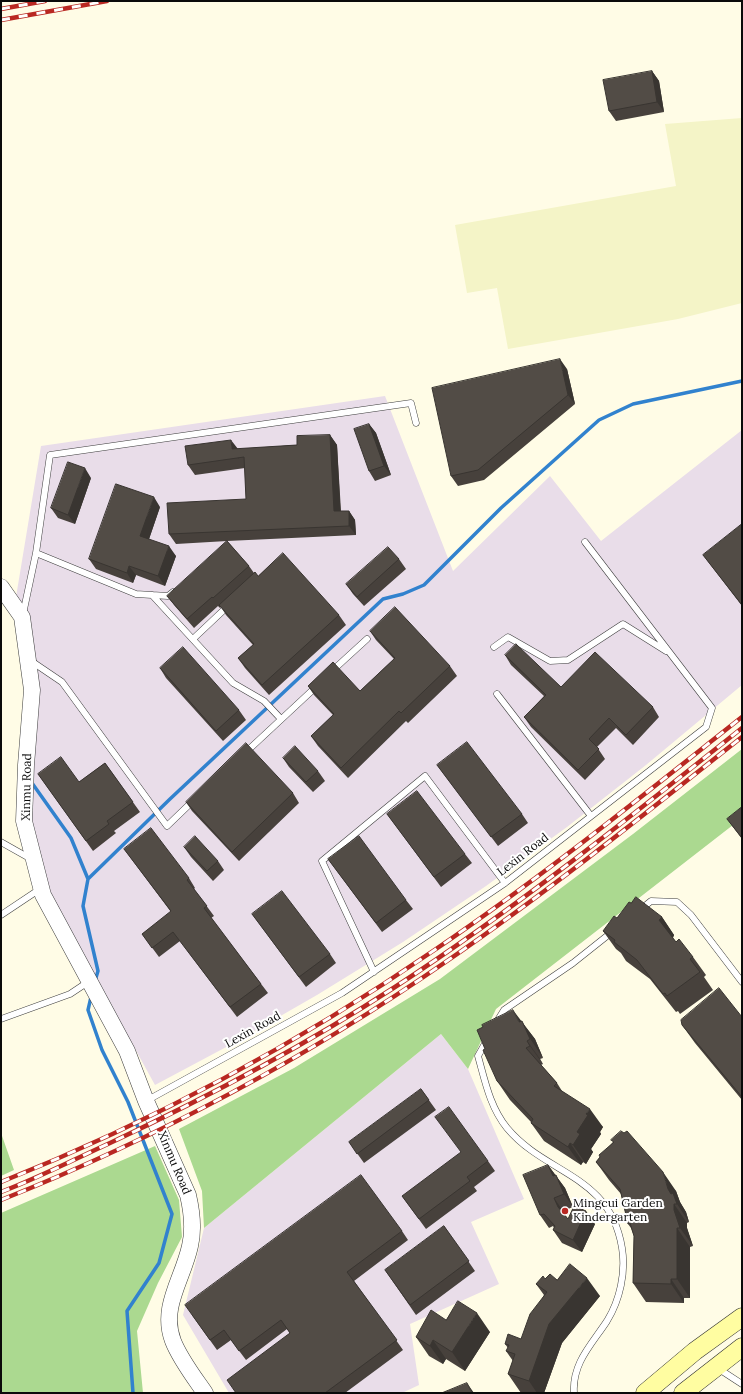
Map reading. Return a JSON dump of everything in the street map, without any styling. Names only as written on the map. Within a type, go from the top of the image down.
[{"type":"main road","points":[[645,1393],[695,1351],[742,1317]]},
{"type":"main road","points":[[683,1393],[742,1347]]},
{"type":"street","name":"Xinmu Road","points":[[1,587],[22,617],[32,690],[26,765],[24,821],[43,896],[127,1051],[146,1101],[183,1182],[191,1208],[192,1221],[190,1247],[172,1298],[169,1320],[172,1340],[205,1393]]},
{"type":"lane","points":[[22,617],[36,553],[50,455],[411,402],[416,423]]},
{"type":"lane","name":"Lexin Road","points":[[146,1101],[342,993],[374,972],[505,883],[706,726],[712,708],[585,542]]},
{"type":"lane","points":[[36,553],[136,594],[168,596],[180,586]]},
{"type":"lane","points":[[152,595],[234,683],[264,701],[281,719]]},
{"type":"lane","points":[[193,639],[234,601]]},
{"type":"lane","points":[[494,647],[508,637],[550,661],[568,660],[623,624],[671,654]]},
{"type":"lane","points":[[327,676],[367,639]]},
{"type":"lane","points":[[28,660],[62,682],[167,826],[201,794]]},
{"type":"lane","points":[[241,756],[321,682]]},
{"type":"lane","points":[[497,694],[591,816]]},
{"type":"lane","points":[[374,972],[322,861],[425,776],[505,883]]},
{"type":"lane","points":[[1,842],[35,862]]},
{"type":"lane","points":[[1,915],[41,888]]},
{"type":"lane","points":[[633,915],[651,901],[677,902],[691,915],[742,982]]},
{"type":"lane","points":[[493,1030],[504,1010],[573,963],[615,930]]},
{"type":"lane","points":[[1,1019],[70,994],[90,981]]},
{"type":"lane","points":[[489,1036],[478,1056],[488,1094],[500,1118],[507,1128],[525,1145],[593,1191],[609,1212],[619,1236],[624,1260],[622,1285],[608,1319],[581,1359],[574,1379],[574,1393]]},
{"type":"lane","points":[[716,1367],[742,1384]]},
{"type":"shaded area","points":[[385,396],[453,571],[550,476],[601,541],[742,430],[742,685],[646,765],[567,827],[486,886],[403,942],[317,995],[230,1045],[155,1085],[49,893],[31,820],[33,766],[16,597],[41,446]]},
{"type":"shaded area","points":[[441,1034],[468,1069],[524,1199],[471,1222],[499,1284],[410,1324],[419,1385],[402,1393],[229,1393],[183,1315],[204,1228]]},
{"type":"green space","points":[[742,118],[742,303],[678,319],[508,349],[497,288],[467,293],[455,225],[676,186],[665,124]]},
{"type":"green space","points":[[742,749],[742,818],[496,1009],[468,1069],[441,1034],[204,1228],[202,1191],[179,1129],[294,1068],[440,979],[633,834]]},
{"type":"green space","points":[[1,1133],[14,1170],[1,1176]]},
{"type":"green space","points":[[155,1146],[179,1200],[182,1237],[158,1283],[137,1331],[143,1393],[1,1393],[1,1213]]},
{"type":"building","points":[[652,71],[657,102],[609,111],[603,80]]},
{"type":"building","points":[[560,359],[568,395],[478,470],[451,476],[432,388]]},
{"type":"building","points":[[369,424],[384,466],[369,471],[354,429]]},
{"type":"building","points":[[330,435],[334,511],[349,511],[349,526],[169,534],[167,503],[246,499],[244,457],[188,465],[185,446],[231,440],[232,449],[297,445],[297,436]]},
{"type":"building","points":[[68,462],[85,468],[68,515],[51,508]]},
{"type":"building","points":[[116,484],[154,497],[140,536],[169,546],[158,576],[129,566],[127,573],[89,559]]},
{"type":"building","points":[[742,524],[742,605],[703,555]]},
{"type":"building","points":[[227,541],[249,566],[187,619],[167,596]]},
{"type":"building","points":[[388,547],[399,559],[357,597],[346,584]]},
{"type":"building","points":[[283,553],[339,615],[262,685],[238,658],[254,644],[219,605],[255,572],[258,576]]},
{"type":"building","points":[[395,607],[450,666],[401,713],[399,711],[341,768],[311,736],[334,714],[308,686],[333,662],[360,691],[395,658],[370,631]]},
{"type":"building","points":[[516,644],[561,687],[595,652],[653,707],[626,735],[609,718],[589,739],[599,749],[578,770],[524,717],[546,695],[505,655]]},
{"type":"building","points":[[183,647],[239,710],[216,731],[160,668]]},
{"type":"building","points":[[467,742],[522,814],[491,837],[437,765]]},
{"type":"building","points":[[246,743],[293,793],[232,852],[186,802]]},
{"type":"building","points":[[295,746],[318,771],[306,782],[283,758]]},
{"type":"building","points":[[61,757],[79,782],[105,763],[133,802],[107,821],[109,824],[86,841],[38,774]]},
{"type":"building","points":[[417,791],[465,854],[434,877],[387,814]]},
{"type":"building","points":[[742,807],[742,838],[727,819]]},
{"type":"building","points":[[151,828],[189,878],[187,880],[207,906],[204,908],[261,984],[230,1007],[173,932],[152,948],[142,934],[171,911],[124,849]]},
{"type":"building","points":[[195,836],[218,861],[207,871],[184,847]]},
{"type":"building","points":[[359,836],[406,900],[376,923],[328,859]]},
{"type":"building","points":[[282,891],[330,954],[299,977],[252,914]]},
{"type":"building","points":[[636,897],[662,917],[659,920],[676,942],[679,939],[693,957],[690,959],[700,972],[667,996],[665,993],[663,994],[637,960],[614,942],[615,940],[603,931],[614,916],[617,918],[629,902],[631,903]]},
{"type":"building","points":[[719,988],[742,1017],[742,1097],[682,1025],[681,1020]]},
{"type":"building","points":[[513,1010],[519,1022],[522,1021],[530,1039],[527,1041],[530,1046],[526,1048],[557,1083],[554,1086],[590,1109],[586,1114],[588,1115],[577,1132],[580,1134],[573,1145],[570,1143],[568,1147],[531,1123],[533,1119],[497,1081],[483,1050],[485,1049],[477,1030],[483,1027],[482,1025]]},
{"type":"building","points":[[421,1089],[429,1100],[357,1154],[349,1142]]},
{"type":"building","points":[[449,1107],[488,1161],[467,1177],[470,1181],[419,1219],[402,1196],[461,1152],[435,1117]]},
{"type":"building","points":[[621,1131],[624,1133],[627,1131],[663,1172],[668,1189],[671,1194],[673,1193],[677,1204],[674,1204],[674,1210],[680,1228],[677,1228],[677,1279],[671,1279],[671,1284],[633,1283],[634,1236],[630,1223],[628,1224],[620,1189],[596,1162],[600,1157],[599,1155],[614,1142],[611,1140]]},
{"type":"building","points":[[548,1165],[553,1176],[556,1175],[564,1194],[554,1198],[558,1207],[568,1219],[574,1206],[586,1211],[573,1240],[553,1230],[555,1226],[544,1214],[540,1215],[523,1175]]},
{"type":"building","points":[[361,1175],[402,1231],[347,1272],[397,1340],[325,1393],[236,1393],[227,1380],[290,1333],[281,1320],[239,1351],[224,1330],[210,1340],[185,1305]]},
{"type":"building","points":[[444,1226],[469,1261],[410,1305],[385,1270]]},
{"type":"building","points":[[570,1264],[587,1278],[549,1324],[529,1381],[508,1374],[515,1354],[506,1351],[509,1345],[505,1344],[508,1334],[521,1339],[530,1314],[547,1292],[536,1284],[543,1276],[545,1279],[550,1274],[557,1280]]},
{"type":"building","points":[[458,1301],[477,1313],[452,1352],[433,1340],[430,1346],[416,1337],[431,1310],[446,1320]]},
{"type":"building","points":[[467,1383],[472,1393],[442,1393]]},
{"type":"waterway","points":[[95,981],[98,971],[83,906],[88,879],[170,799],[383,599],[403,594],[424,585],[501,508],[599,420],[633,404],[742,381]]},
{"type":"waterway","points":[[32,783],[71,838],[88,879]]},
{"type":"waterway","points":[[91,997],[88,1010],[102,1050],[128,1102],[172,1214],[159,1263],[127,1311],[133,1393]]},
{"type":"railway","points":[[1,9],[45,1]]},
{"type":"railway","points":[[1,20],[107,1]]},
{"type":"railway","points":[[1,1182],[58,1159],[170,1106],[225,1078],[333,1016],[436,949],[553,865],[742,717]]},
{"type":"railway","points":[[1,1192],[56,1169],[183,1108],[291,1050],[361,1009],[440,957],[572,862],[742,728]]},
{"type":"railway","points":[[1,1200],[117,1150],[174,1122],[230,1093],[341,1030],[447,961],[522,907],[596,852],[742,737]]},
{"type":"place","name":"Mingcui Garden Kindergarten","points":[[565,1211]]}]
